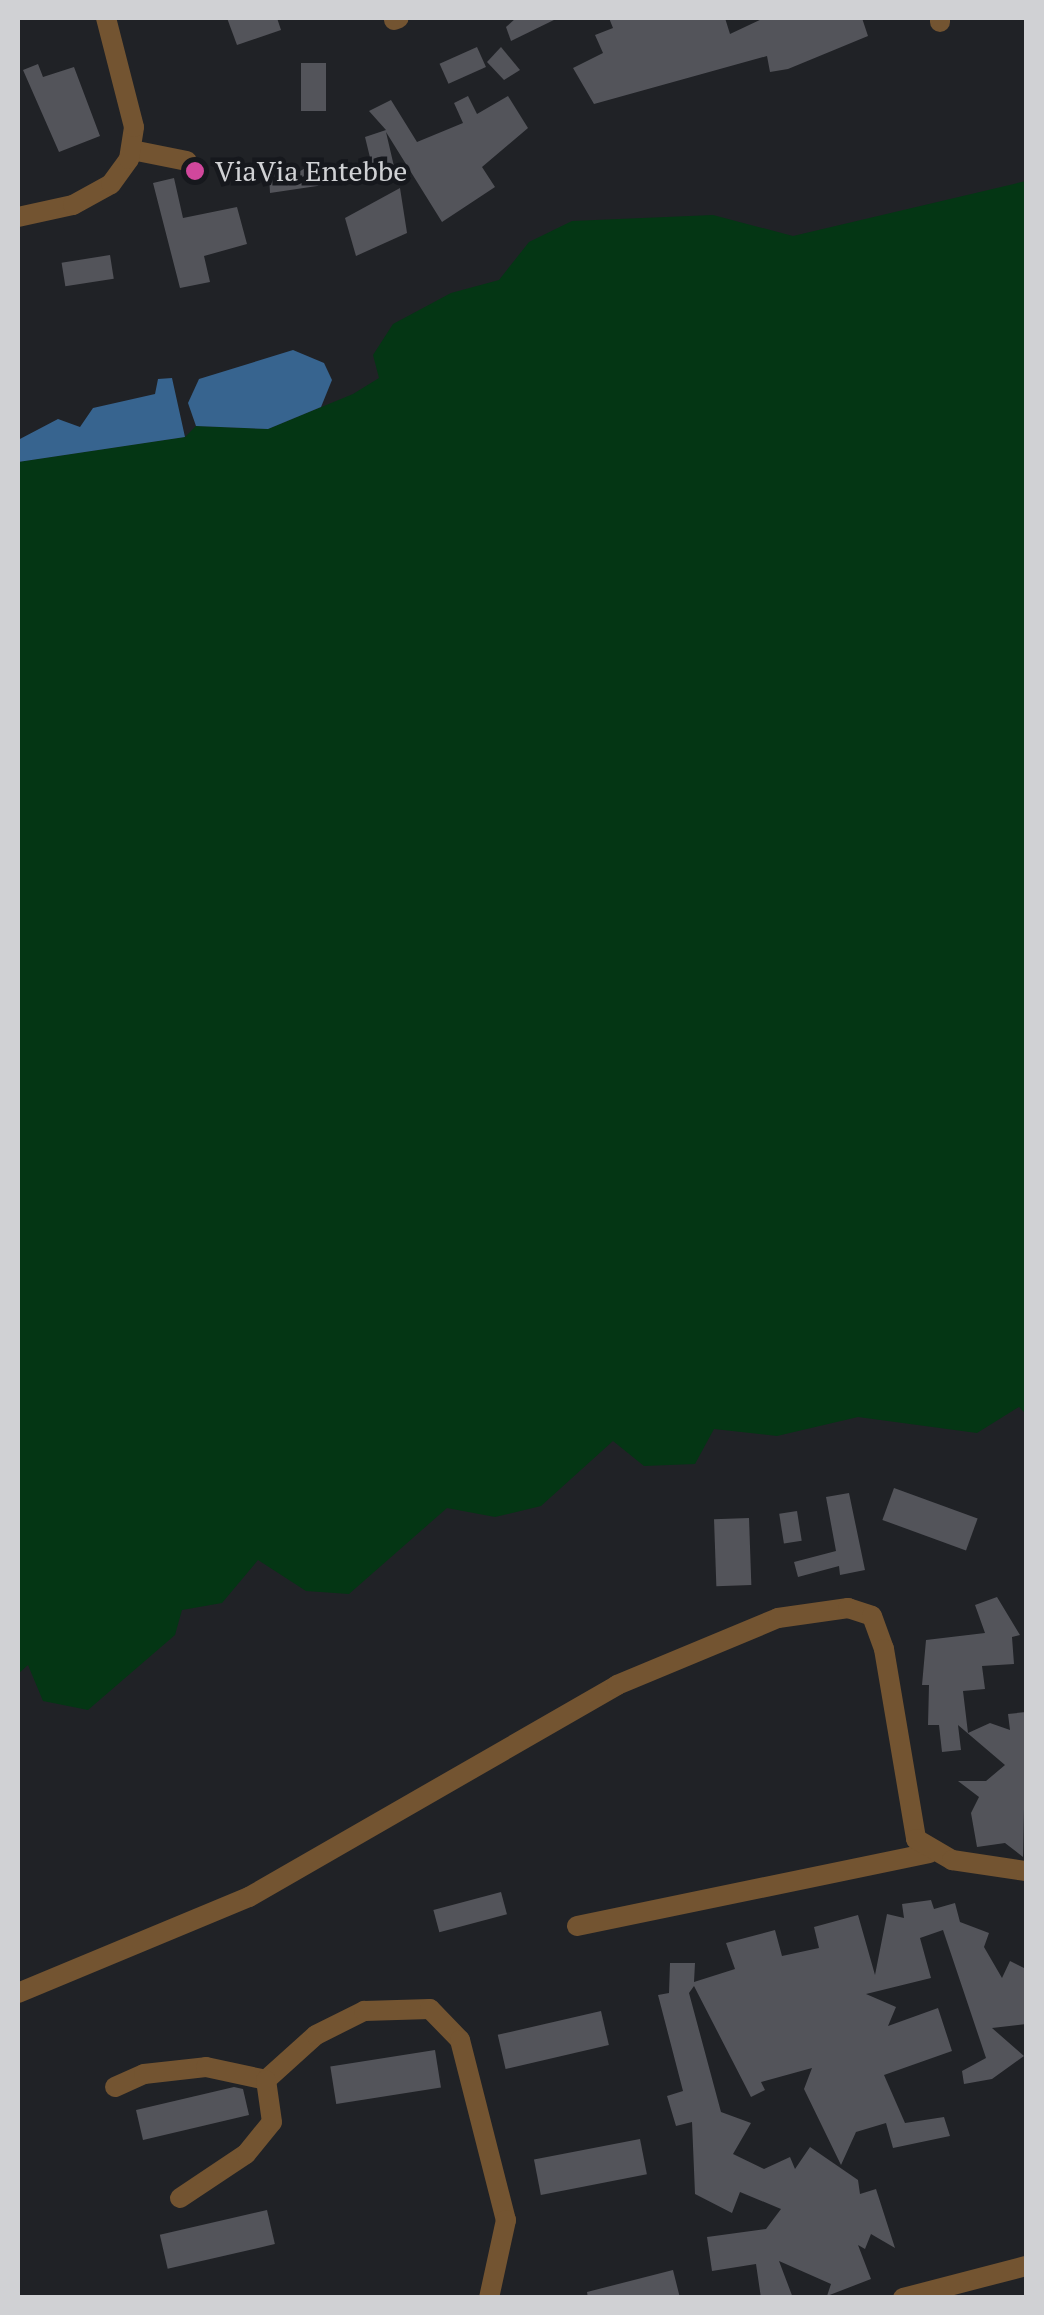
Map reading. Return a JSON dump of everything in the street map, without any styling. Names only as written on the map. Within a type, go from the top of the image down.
[{"type":"street","points":[[18,217],[73,205],[111,184],[132,150],[134,128],[106,18]]},
{"type":"street","points":[[132,150],[187,160]]},
{"type":"street","points":[[18,1993],[248,1897],[617,1684],[778,1618],[848,1608],[872,1616],[916,1838],[928,1852]]},
{"type":"street","points":[[577,1926],[928,1852],[1026,1871]]},
{"type":"street","points":[[266,2080],[316,2035],[364,2011],[430,2008],[460,2040],[506,2220],[489,2298]]},
{"type":"street","points":[[115,2087],[144,2074],[206,2067],[266,2080]]},
{"type":"street","points":[[180,2198],[246,2154],[272,2122],[266,2080]]},
{"type":"street","points":[[902,2298],[1026,2266]]},
{"type":"green space","points":[[1026,181],[1026,1414],[1019,1407],[977,1433],[858,1417],[777,1436],[714,1429],[695,1464],[644,1466],[613,1441],[541,1506],[495,1517],[447,1508],[349,1594],[306,1591],[258,1560],[222,1603],[182,1610],[175,1635],[88,1710],[43,1701],[28,1665],[18,1674],[18,462],[185,437],[196,426],[268,429],[353,394],[379,378],[373,355],[393,324],[451,293],[499,280],[529,242],[572,221],[713,215],[793,236]]},
{"type":"water","points":[[293,350],[324,363],[332,380],[321,407],[268,429],[196,426],[188,403],[199,379]]},
{"type":"water","points":[[172,378],[185,437],[18,462],[18,440],[58,419],[80,427],[93,408],[155,394],[158,379]]},
{"type":"building","points":[[227,18],[277,18],[281,30],[237,45]]},
{"type":"building","points":[[516,18],[558,18],[511,41],[506,27]]},
{"type":"building","points":[[609,18],[725,18],[730,34],[764,18],[862,18],[868,36],[788,69],[770,72],[767,56],[594,104],[573,68],[603,53],[595,35],[613,28]]},
{"type":"building","points":[[477,47],[486,67],[448,84],[440,64]]},
{"type":"building","points":[[501,47],[520,70],[504,80],[487,62]]},
{"type":"building","points":[[301,63],[326,63],[326,111],[301,111]]},
{"type":"building","points":[[38,64],[43,77],[74,67],[100,136],[59,152],[23,70]]},
{"type":"building","points":[[468,96],[477,114],[508,96],[528,128],[482,167],[495,187],[442,222],[386,132],[396,175],[375,178],[365,137],[386,130],[369,111],[391,100],[417,142],[463,123],[454,103]]},
{"type":"building","points":[[315,162],[317,169],[341,166],[344,182],[270,193],[269,174],[297,173]]},
{"type":"building","points":[[174,178],[183,218],[237,207],[247,244],[204,256],[210,282],[180,288],[153,183]]},
{"type":"building","points":[[400,188],[407,233],[356,256],[345,218]]},
{"type":"building","points":[[110,255],[114,279],[65,286],[62,263]]},
{"type":"building","points":[[894,1488],[978,1518],[966,1550],[882,1520]]},
{"type":"building","points":[[849,1493],[865,1570],[840,1575],[839,1566],[798,1577],[794,1562],[836,1551],[826,1497]]},
{"type":"building","points":[[797,1511],[802,1541],[784,1543],[779,1514]]},
{"type":"building","points":[[749,1518],[751,1585],[716,1586],[714,1519]]},
{"type":"building","points":[[997,1597],[1020,1635],[1012,1637],[1014,1664],[982,1666],[985,1689],[963,1691],[968,1733],[990,1723],[1010,1730],[1008,1714],[1026,1712],[1023,1857],[1005,1843],[977,1847],[971,1813],[979,1797],[958,1781],[986,1781],[1005,1765],[958,1725],[961,1750],[942,1752],[939,1725],[928,1725],[929,1685],[922,1685],[926,1640],[985,1633],[975,1605]]},
{"type":"building","points":[[501,1892],[507,1914],[439,1932],[433,1910]]},
{"type":"building","points":[[931,1900],[934,1909],[955,1903],[960,1922],[989,1933],[984,1947],[1002,1978],[1010,1961],[1026,1969],[1026,2024],[992,2028],[1024,2056],[992,2079],[964,2084],[962,2071],[986,2058],[943,1930],[920,1938],[931,1978],[866,1994],[896,2007],[888,2026],[938,2008],[952,2051],[884,2075],[905,2123],[944,2117],[950,2136],[893,2148],[886,2123],[856,2132],[841,2165],[804,2089],[812,2068],[761,2082],[765,2090],[751,2097],[694,1986],[689,1993],[721,2112],[751,2123],[733,2154],[764,2169],[790,2157],[795,2169],[810,2147],[858,2180],[860,2194],[876,2189],[895,2248],[871,2234],[865,2249],[858,2245],[871,2279],[827,2296],[831,2284],[779,2261],[793,2298],[761,2298],[756,2264],[712,2271],[707,2237],[766,2229],[781,2209],[740,2192],[732,2213],[695,2194],[692,2122],[676,2126],[667,2096],[683,2091],[658,1995],[669,1993],[670,1963],[695,1963],[694,1982],[735,1969],[726,1943],[775,1930],[782,1956],[819,1948],[814,1927],[858,1915],[875,1975],[887,1914],[904,1918],[902,1904]]},
{"type":"building","points":[[601,2011],[609,2045],[506,2069],[498,2035]]},
{"type":"building","points":[[435,2050],[441,2088],[336,2104],[330,2067]]},
{"type":"building","points":[[234,2087],[243,2089],[249,2115],[143,2140],[136,2110]]},
{"type":"building","points":[[640,2139],[647,2174],[541,2195],[534,2160]]},
{"type":"building","points":[[267,2210],[275,2244],[168,2269],[160,2235]]},
{"type":"building","points":[[673,2270],[680,2298],[588,2298],[587,2292]]},
{"type":"place","name":"ViaVia Entebbe","points":[[195,171]]}]
